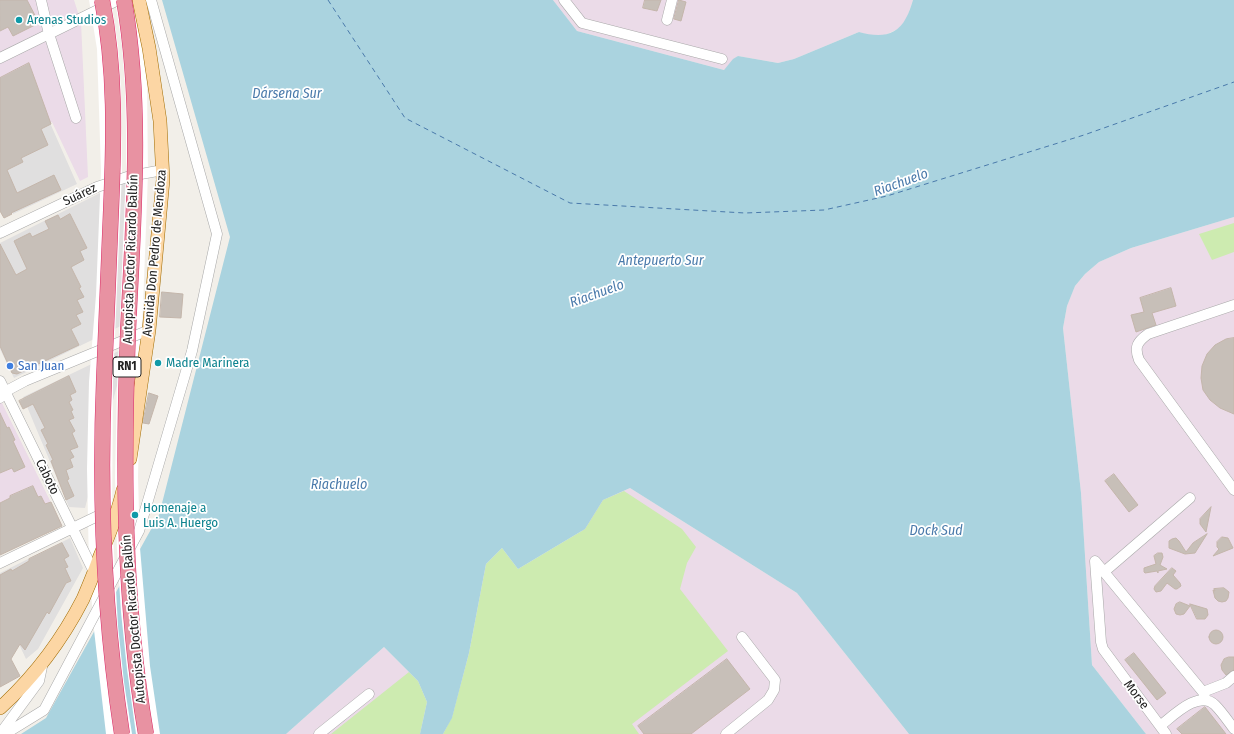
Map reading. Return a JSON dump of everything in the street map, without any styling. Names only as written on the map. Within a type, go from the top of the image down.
[{"type":"highway","name":"Autopista Doctor Ricardo Balbín","points":[[102,0],[112,89],[113,130],[103,382],[101,469],[102,517],[108,628],[114,684],[122,734]]},
{"type":"highway","name":"Autopista Doctor Ricardo Balbín","points":[[123,0],[131,44],[135,130],[124,478],[126,549],[134,653],[146,734]]},
{"type":"main road","name":"Avenida Don Pedro de Mendoza","points":[[119,506],[130,176],[123,0]]},
{"type":"main road","name":"Avenida Don Pedro de Mendoza","points":[[0,708],[43,662],[54,647],[82,599],[119,506],[134,436],[149,330],[164,170],[160,121],[149,48],[139,0]]},
{"type":"street","points":[[41,0],[49,34],[76,118]]},
{"type":"street","points":[[0,58],[118,0]]},
{"type":"street","points":[[5,734],[44,710],[139,531],[192,351],[217,234],[151,0]]},
{"type":"street","points":[[564,0],[582,23],[722,59]]},
{"type":"street","points":[[667,20],[672,0]]},
{"type":"street","name":"Suárez","points":[[0,233],[97,187],[130,176],[164,170]]},
{"type":"street","points":[[1234,305],[1148,334],[1140,340],[1136,353],[1139,360],[1234,490]]},
{"type":"street","points":[[3,396],[18,384],[149,330]]},
{"type":"street","name":"Caboto","points":[[0,381],[3,396],[94,572]]},
{"type":"street","points":[[1190,498],[1104,572],[1205,696],[1215,704],[1234,729]]},
{"type":"street","points":[[0,563],[119,506]]},
{"type":"street","name":"Morse","points":[[1104,572],[1095,561],[1102,649],[1163,730]]},
{"type":"street","points":[[726,734],[768,700],[774,690],[775,680],[742,637]]},
{"type":"street","points":[[0,734],[39,681],[43,662]]},
{"type":"street","points":[[1163,730],[1192,701],[1202,699],[1234,676]]},
{"type":"street","points":[[320,734],[369,694]]},
{"type":"shaded area","points":[[0,0],[74,0],[81,22],[88,177],[80,181],[52,122],[0,146]]},
{"type":"shaded area","points":[[553,0],[913,0],[907,18],[900,28],[883,36],[871,36],[859,32],[794,59],[778,63],[738,56],[724,70],[577,31]]},
{"type":"shaded area","points":[[50,123],[77,184],[13,214],[0,183],[0,147]]},
{"type":"shaded area","points":[[134,176],[127,323],[14,378],[0,349],[0,243]]},
{"type":"shaded area","points":[[1234,217],[1234,734],[1146,734],[1092,665],[1081,493],[1063,328],[1067,306],[1075,286],[1085,274],[1099,262],[1131,248]]},
{"type":"shaded area","points":[[127,347],[85,508],[69,507],[23,397]]},
{"type":"shaded area","points":[[0,399],[62,525],[0,554]]},
{"type":"shaded area","points":[[630,488],[797,593],[909,734],[443,734],[603,500]]},
{"type":"shaded area","points":[[70,538],[83,568],[38,649],[26,659],[0,604],[0,573]]},
{"type":"shaded area","points":[[384,647],[418,681],[420,734],[286,734]]},
{"type":"green space","points":[[1234,223],[1234,252],[1212,260],[1199,234]]},
{"type":"green space","points":[[624,491],[682,529],[696,547],[687,563],[680,589],[728,651],[632,724],[639,734],[443,734],[452,717],[469,653],[486,564],[502,548],[518,569],[585,529],[603,500]]},
{"type":"green space","points":[[409,672],[418,681],[427,702],[420,734],[331,734]]},
{"type":"water","points":[[162,0],[553,0],[577,31],[724,70],[733,59],[738,56],[778,63],[794,59],[859,32],[873,35],[891,33],[902,25],[913,0],[1234,0],[1234,217],[1131,248],[1099,262],[1085,274],[1075,286],[1067,306],[1063,328],[1081,493],[1092,665],[1146,734],[909,734],[797,593],[630,488],[603,500],[585,529],[518,569],[502,548],[486,564],[469,653],[452,718],[443,734],[420,734],[427,702],[418,681],[384,647],[286,734],[21,734],[46,718],[159,515],[230,237]]},
{"type":"pier","points":[[89,0],[111,0],[118,46],[121,88],[122,172],[113,382],[112,517],[118,626],[124,682],[132,734],[106,734],[94,630],[89,568],[87,469],[89,382],[96,295],[101,171],[97,49]]},
{"type":"pier","points":[[115,0],[138,0],[144,43],[147,86],[148,173],[138,477],[140,548],[150,666],[160,734],[136,734],[121,612],[117,550],[115,477],[117,387],[126,172],[126,130],[122,46]]},
{"type":"building","name":"Arenas Studios","points":[[0,0],[27,0],[39,23],[13,36],[8,27],[0,31]]},
{"type":"building","points":[[645,0],[661,0],[657,11],[643,8]]},
{"type":"building","points":[[679,0],[686,2],[681,21],[674,19]]},
{"type":"building","points":[[29,63],[51,124],[41,129],[48,145],[21,158],[23,162],[7,170],[17,193],[54,175],[61,190],[11,213],[12,214],[4,218],[0,211],[0,78]]},
{"type":"building","points":[[70,214],[87,248],[80,251],[84,260],[71,267],[81,287],[79,288],[84,297],[77,300],[83,312],[76,315],[81,324],[71,329],[79,345],[17,374],[12,373],[0,346],[0,244],[16,275],[27,269],[14,241],[30,233],[32,237],[49,229],[45,221],[58,215],[60,219]]},
{"type":"building","points":[[1171,288],[1176,306],[1152,313],[1156,325],[1136,332],[1131,315],[1144,312],[1140,298]]},
{"type":"building","points":[[162,292],[183,294],[181,318],[160,317]]},
{"type":"building","points":[[1234,338],[1234,414],[1220,408],[1210,400],[1203,390],[1201,378],[1202,366],[1207,354],[1215,345],[1226,339]]},
{"type":"building","points":[[69,376],[76,392],[70,395],[72,400],[69,402],[73,410],[71,411],[74,418],[69,420],[75,431],[72,433],[78,447],[70,450],[74,457],[70,459],[73,467],[66,470],[69,479],[67,480],[74,496],[66,500],[51,461],[53,460],[46,445],[48,444],[41,430],[45,428],[33,404],[23,409],[19,401]]},
{"type":"building","points":[[149,393],[158,396],[149,424],[143,423]]},
{"type":"building","points":[[0,413],[7,428],[9,427],[15,440],[13,441],[25,467],[14,472],[12,468],[0,473]]},
{"type":"building","points":[[1114,474],[1138,505],[1129,512],[1105,481]]},
{"type":"building","points":[[33,486],[38,497],[41,496],[45,504],[51,502],[62,526],[0,555],[0,503],[10,498],[10,496]]},
{"type":"building","points":[[1211,507],[1206,532],[1200,524],[1200,519]]},
{"type":"building","points":[[1207,534],[1195,553],[1185,554],[1169,548],[1169,541],[1176,538],[1186,552],[1193,543]]},
{"type":"building","points":[[1222,537],[1228,538],[1233,548],[1213,556],[1219,549],[1217,547],[1217,542]]},
{"type":"building","points":[[62,543],[69,556],[64,559],[68,567],[65,568],[71,581],[66,583],[49,614],[47,612],[25,650],[20,644],[11,659],[20,676],[0,687],[0,575],[11,569],[12,571],[29,561],[29,559]]},
{"type":"building","points":[[1158,553],[1162,553],[1163,557],[1160,565],[1167,569],[1158,571],[1158,573],[1157,571],[1145,573],[1144,568],[1156,564],[1154,556]]},
{"type":"building","points":[[1172,568],[1176,571],[1173,575],[1181,586],[1175,589],[1167,583],[1161,591],[1156,592],[1154,589],[1155,586]]},
{"type":"building","points":[[1224,588],[1229,592],[1228,598],[1226,601],[1218,601],[1215,598],[1213,590],[1215,591],[1214,589]]},
{"type":"building","points":[[1180,602],[1190,606],[1184,614],[1180,615],[1176,614],[1174,609],[1176,604]]},
{"type":"building","points":[[1190,604],[1207,609],[1208,615],[1205,619],[1197,619]]},
{"type":"building","points":[[1213,630],[1219,630],[1223,634],[1223,640],[1219,644],[1213,644],[1209,640],[1209,634]]},
{"type":"building","points":[[1134,653],[1166,693],[1157,700],[1125,660]]},
{"type":"building","points":[[1234,657],[1234,670],[1226,675],[1222,670],[1221,665],[1224,659]]},
{"type":"building","points":[[727,659],[750,689],[691,734],[644,734],[638,726]]},
{"type":"building","points":[[1205,707],[1226,734],[1182,734],[1177,729]]},
{"type":"ferry route","points":[[328,0],[405,118],[570,203],[745,213],[824,210],[887,196],[1084,135],[1234,82]]},
{"type":"place","name":"Arenas Studios","points":[[19,20]]},
{"type":"place","name":"Madre Marinera","points":[[158,363]]},
{"type":"place","name":"San Juan","points":[[10,366]]},
{"type":"place","name":"Homenaje a Luis A. Huergo","points":[[135,515]]},
{"type":"water label","name":"Dársena Sur","points":[[287,94]]},
{"type":"water label","name":"Riachuelo","points":[[901,183]]},
{"type":"water label","name":"Antepuerto Sur","points":[[661,261]]},
{"type":"water label","name":"Riachuelo","points":[[597,294]]},
{"type":"water label","name":"Riachuelo","points":[[339,485]]},
{"type":"water label","name":"Dock Sud","points":[[936,531]]}]
